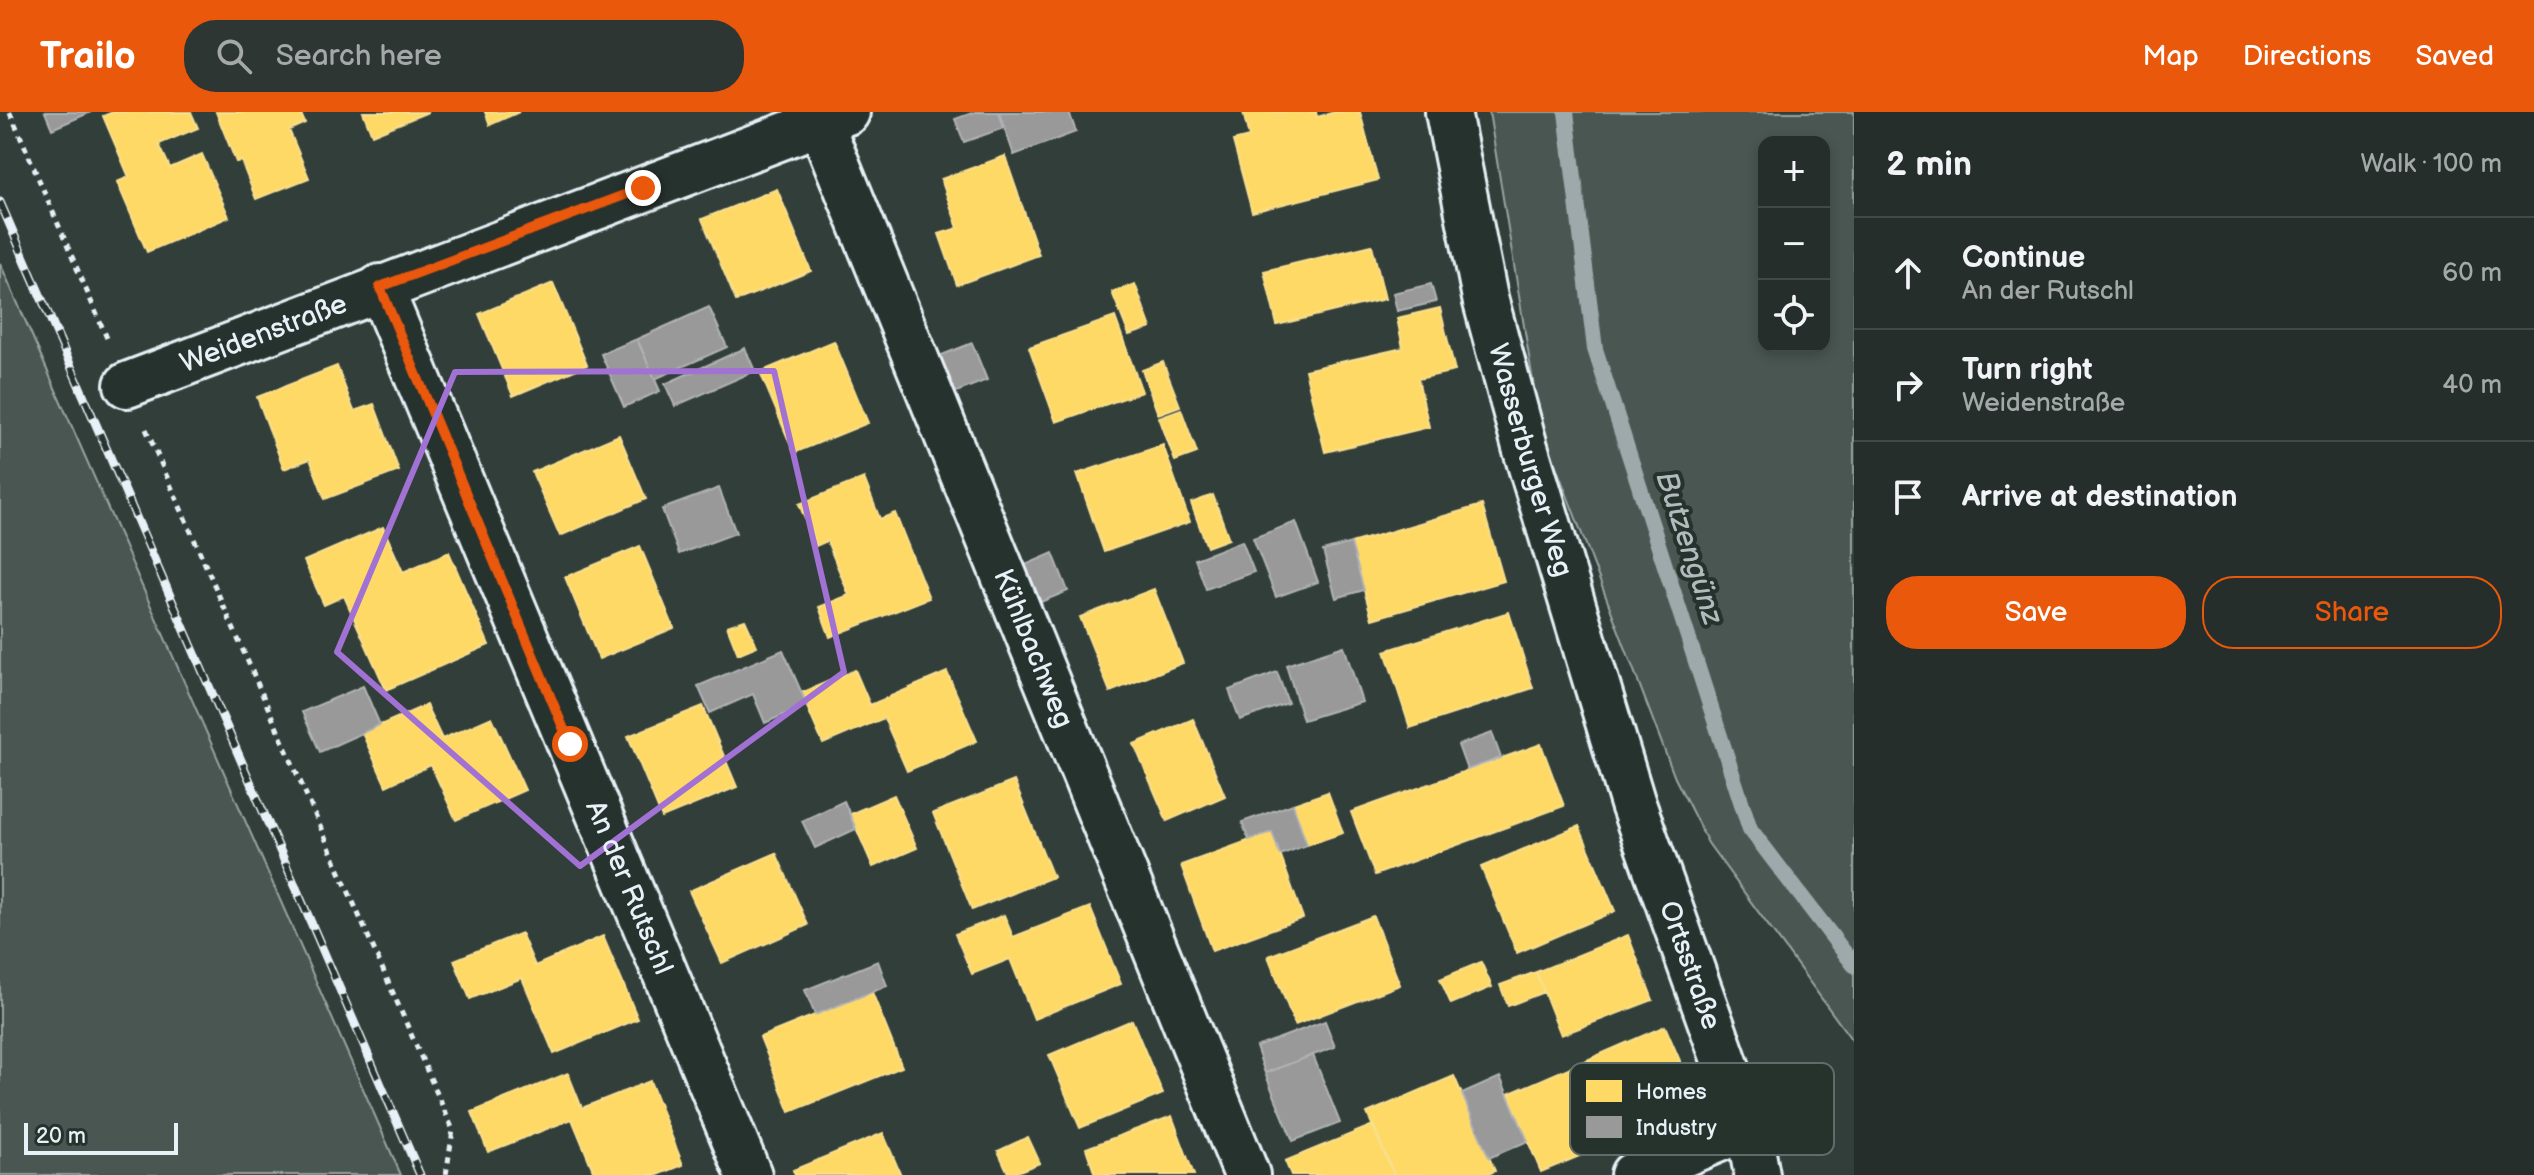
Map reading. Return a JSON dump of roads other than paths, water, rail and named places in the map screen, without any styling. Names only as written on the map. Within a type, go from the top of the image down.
[{"type":"street","name":"Wasserburger Weg","points":[[1448,112],[1485,298],[1525,447],[1633,804]]},
{"type":"street","name":"Weidenstraße","points":[[127,385],[834,117]]},
{"type":"street","name":"Kühlbachweg","points":[[834,117],[1247,1175]]},
{"type":"street","name":"An der Rutschl","points":[[380,287],[749,1175]]},
{"type":"street","name":"Ortsstraße","points":[[1633,804],[1725,1063]]},
{"type":"street","points":[[1633,1175],[1681,1155]]},
{"type":"street","name":"Ortsstraße","points":[[1753,1155],[1757,1175]]},
{"type":"waterway","name":"Butzengünz","points":[[1566,112],[1595,349],[1750,829],[1854,965]]},
{"type":"railway","points":[[0,202],[420,1175]]}]
